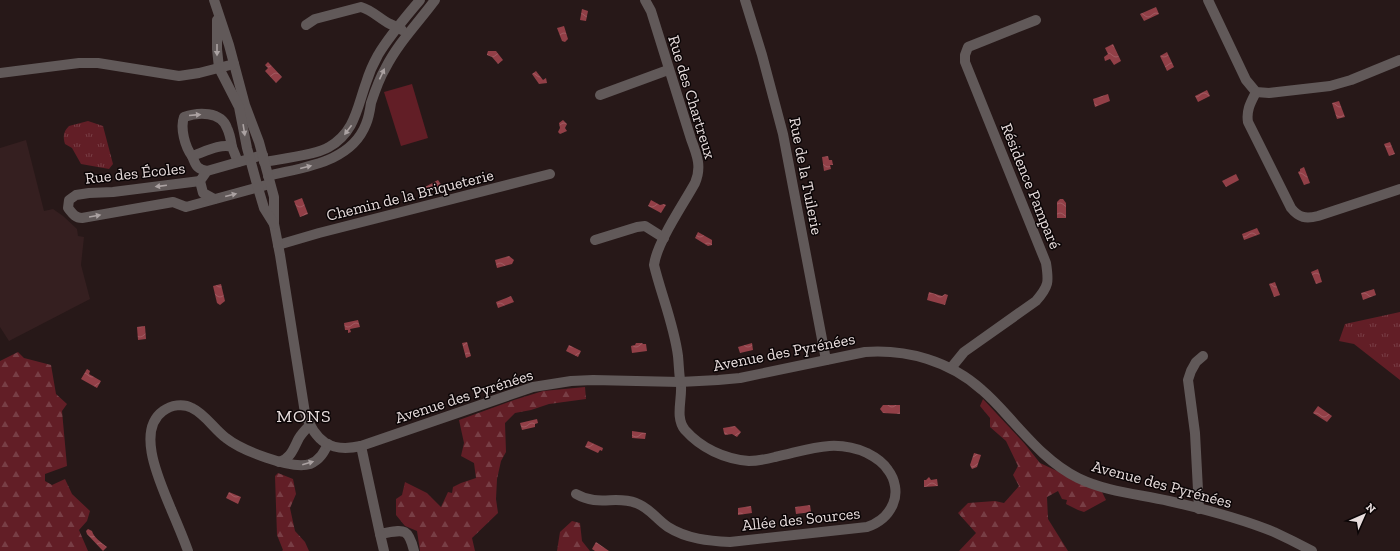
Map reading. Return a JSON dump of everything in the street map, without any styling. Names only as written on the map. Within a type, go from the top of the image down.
[{"type":"street","points":[[243,160],[232,147],[227,127],[218,117],[212,115],[194,114],[184,117],[182,124],[188,151],[200,170],[207,171],[243,160],[263,159],[325,149],[334,144],[350,127],[356,116],[371,68],[383,46],[420,0]]},
{"type":"street","points":[[253,189],[269,180],[329,160],[352,145],[363,130],[382,75],[391,57],[407,33],[436,0]]},
{"type":"street","name":"Rue des Chartreux","points":[[645,0],[651,11],[668,70],[697,153],[699,166],[695,184],[664,238],[655,256],[654,265],[674,335],[678,355],[680,382]]},
{"type":"street","name":"Rue de la Tuilerie","points":[[745,0],[762,55],[783,134],[826,360]]},
{"type":"street","points":[[1208,0],[1246,80],[1256,92],[1269,93],[1330,86],[1351,80],[1400,60]]},
{"type":"street","name":"Avenue des Pyrénées","points":[[215,2],[245,105],[255,130],[274,197],[274,224],[306,413],[310,425],[317,435],[328,444],[347,449],[361,446],[533,387],[586,380],[680,382],[740,378],[865,352],[885,350],[927,358],[951,368],[968,378],[982,390],[1039,450],[1065,471],[1079,478],[1100,486],[1199,509],[1274,532],[1312,551]]},
{"type":"street","name":"Avenue des Pyrénées","points":[[215,2],[218,31],[218,59],[220,68],[239,107],[243,160],[253,189],[274,224]]},
{"type":"street","points":[[306,25],[315,19],[361,7],[368,9],[390,24],[398,26],[407,33]]},
{"type":"street","name":"Résidence Pamparé","points":[[951,368],[964,352],[1036,301],[1045,290],[1048,277],[1046,263],[965,62],[965,55],[968,47],[1036,20]]},
{"type":"street","points":[[0,73],[79,63],[111,64],[164,74],[189,76],[234,64]]},
{"type":"street","points":[[600,95],[668,70]]},
{"type":"street","points":[[1256,92],[1247,115],[1248,122],[1291,208],[1296,213],[1302,217],[1310,218],[1400,189]]},
{"type":"street","points":[[356,116],[367,120]]},
{"type":"street","points":[[192,156],[221,147],[232,147]]},
{"type":"street","points":[[325,149],[329,160]]},
{"type":"street","points":[[207,171],[200,181],[203,193],[214,199]]},
{"type":"street","name":"Chemin de la Briqueterie","points":[[278,245],[319,233],[550,174]]},
{"type":"street","name":"Rue des Écoles","points":[[200,181],[76,195],[69,200],[68,208],[74,216],[82,218],[173,202],[186,208],[253,189]]},
{"type":"street","points":[[595,240],[645,226],[664,238]]},
{"type":"street","points":[[1199,509],[1195,433],[1188,380],[1196,362],[1203,356]]},
{"type":"street","name":"Allée des Sources","points":[[576,494],[589,500],[622,500],[637,503],[649,510],[668,527],[679,533],[698,539],[722,542],[856,530],[876,524],[889,512],[894,503],[895,496],[895,486],[891,474],[887,467],[880,461],[854,448],[828,445],[768,459],[750,461],[727,457],[706,447],[690,435],[682,426],[680,416],[680,382]]},
{"type":"street","points":[[188,551],[155,469],[151,447],[152,428],[158,415],[173,406],[185,405],[191,407],[220,433],[234,443],[279,462],[295,465],[310,464],[317,460],[322,455],[328,444]]},
{"type":"street","points":[[279,462],[284,461],[290,455],[300,437],[310,425]]},
{"type":"street","points":[[361,446],[384,551]]},
{"type":"street","points":[[380,534],[398,531],[405,532],[410,537],[414,551]]},
{"type":"shaded area","points":[[26,140],[44,211],[53,209],[77,229],[78,236],[84,237],[81,265],[90,299],[9,341],[0,327],[0,148]]},
{"type":"green space","points":[[412,84],[428,138],[401,146],[384,92]]},
{"type":"green space","points":[[88,121],[103,126],[113,164],[109,169],[81,164],[72,148],[65,144],[64,135],[69,126]]},
{"type":"green space","points":[[1400,312],[1400,380],[1354,344],[1339,341],[1345,324]]},
{"type":"green space","points":[[18,352],[24,358],[51,365],[56,394],[67,404],[62,411],[67,466],[45,474],[45,481],[52,485],[65,479],[72,494],[90,511],[87,521],[79,530],[88,551],[0,551],[0,361]]},
{"type":"green space","points":[[585,387],[586,399],[549,404],[515,413],[505,423],[506,452],[501,461],[497,479],[496,499],[498,513],[472,538],[475,551],[420,551],[417,531],[405,526],[396,515],[396,499],[402,495],[405,482],[427,493],[441,507],[448,492],[452,493],[453,487],[476,478],[474,463],[461,456],[464,443],[459,420],[543,391]]},
{"type":"green space","points":[[983,399],[1024,443],[1040,463],[1102,492],[1106,500],[1084,512],[1066,504],[1067,500],[1062,499],[1058,491],[1047,497],[1048,519],[1068,551],[959,551],[976,533],[958,513],[968,503],[995,501],[1004,503],[1019,486],[1013,475],[1018,466],[1006,441],[990,427],[990,418],[980,406]]},
{"type":"green space","points":[[278,473],[293,479],[296,494],[290,508],[295,531],[305,542],[309,551],[282,551],[283,550],[277,535],[275,476]]},
{"type":"green space","points":[[572,521],[580,523],[582,541],[590,551],[557,551],[560,532]]},
{"type":"water","points":[[1156,7],[1159,14],[1144,21],[1140,14]]},
{"type":"water","points":[[582,9],[588,11],[586,21],[580,20]]},
{"type":"water","points":[[564,26],[568,39],[565,42],[562,41],[557,28]]},
{"type":"water","points":[[1113,44],[1121,61],[1114,65],[1110,59],[1105,61],[1104,57],[1108,54],[1105,48]]},
{"type":"water","points":[[488,51],[496,51],[503,60],[498,64],[492,57],[487,55]]},
{"type":"water","points":[[1167,52],[1174,67],[1167,71],[1160,56]]},
{"type":"water","points":[[268,62],[282,77],[276,83],[265,71],[268,68],[265,65]]},
{"type":"water","points":[[536,71],[543,80],[546,78],[547,83],[539,84],[532,74]]},
{"type":"water","points":[[1207,90],[1210,96],[1198,102],[1195,96]]},
{"type":"water","points":[[1108,94],[1110,101],[1095,107],[1093,99]]},
{"type":"water","points":[[1339,101],[1345,117],[1337,119],[1332,103]]},
{"type":"water","points":[[563,120],[567,124],[565,128],[567,131],[560,134],[558,132],[560,128],[559,123]]},
{"type":"water","points":[[1390,142],[1395,154],[1389,156],[1384,144]]},
{"type":"water","points":[[828,156],[829,160],[832,160],[833,165],[830,165],[831,169],[824,171],[822,157]]},
{"type":"water","points":[[1304,167],[1310,183],[1304,185],[1298,172]]},
{"type":"water","points":[[1236,174],[1239,180],[1226,187],[1222,181]]},
{"type":"water","points":[[438,180],[442,186],[428,193],[425,187]]},
{"type":"water","points":[[302,198],[308,214],[300,217],[294,201]]},
{"type":"water","points":[[1060,199],[1063,199],[1066,203],[1066,218],[1057,218],[1057,202]]},
{"type":"water","points":[[651,200],[660,205],[666,205],[661,213],[648,206]]},
{"type":"water","points":[[1257,228],[1260,234],[1244,240],[1242,234]]},
{"type":"water","points":[[698,232],[712,240],[712,245],[708,246],[695,238]]},
{"type":"water","points":[[509,256],[514,260],[512,264],[497,268],[495,260]]},
{"type":"water","points":[[1318,269],[1322,282],[1316,284],[1311,272]]},
{"type":"water","points":[[1275,282],[1280,295],[1274,297],[1269,284]]},
{"type":"water","points":[[221,284],[225,301],[220,305],[217,303],[213,286]]},
{"type":"water","points":[[1374,289],[1376,295],[1363,300],[1361,293]]},
{"type":"water","points":[[929,292],[942,296],[945,294],[948,295],[945,305],[927,300]]},
{"type":"water","points":[[511,296],[514,302],[498,308],[496,302]]},
{"type":"water","points":[[358,320],[360,327],[350,329],[351,332],[348,333],[348,330],[345,330],[344,323]]},
{"type":"water","points":[[145,326],[146,339],[138,340],[137,327]]},
{"type":"water","points":[[467,342],[471,356],[466,358],[462,343]]},
{"type":"water","points":[[636,343],[646,344],[647,351],[632,353],[631,346],[635,345]]},
{"type":"water","points":[[752,343],[753,350],[740,353],[738,347]]},
{"type":"water","points":[[569,345],[581,351],[578,357],[566,351]]},
{"type":"water","points":[[87,369],[90,371],[89,374],[101,381],[97,388],[81,379]]},
{"type":"water","points":[[883,405],[900,405],[900,414],[883,413],[880,409]]},
{"type":"water","points":[[1318,406],[1332,416],[1327,422],[1313,413]]},
{"type":"water","points":[[537,419],[538,423],[535,424],[535,427],[522,430],[520,423]]},
{"type":"water","points":[[735,426],[741,432],[737,437],[732,434],[725,435],[723,428]]},
{"type":"water","points":[[632,431],[646,433],[645,439],[632,438]]},
{"type":"water","points":[[588,441],[603,448],[602,451],[600,450],[598,453],[585,447]]},
{"type":"water","points":[[974,453],[981,455],[977,467],[972,469],[970,465]]},
{"type":"water","points":[[929,477],[931,480],[937,479],[938,486],[924,487],[924,480]]},
{"type":"water","points":[[229,492],[241,497],[238,504],[226,498]]},
{"type":"water","points":[[810,505],[811,512],[796,514],[795,507]]},
{"type":"water","points":[[751,506],[752,513],[738,515],[738,508]]},
{"type":"water","points":[[88,529],[92,531],[96,538],[107,547],[103,551],[87,534],[86,531]]},
{"type":"water","points":[[596,542],[609,551],[595,551],[592,549]]},
{"type":"district","name":"MONS","points":[[304,416]]}]
